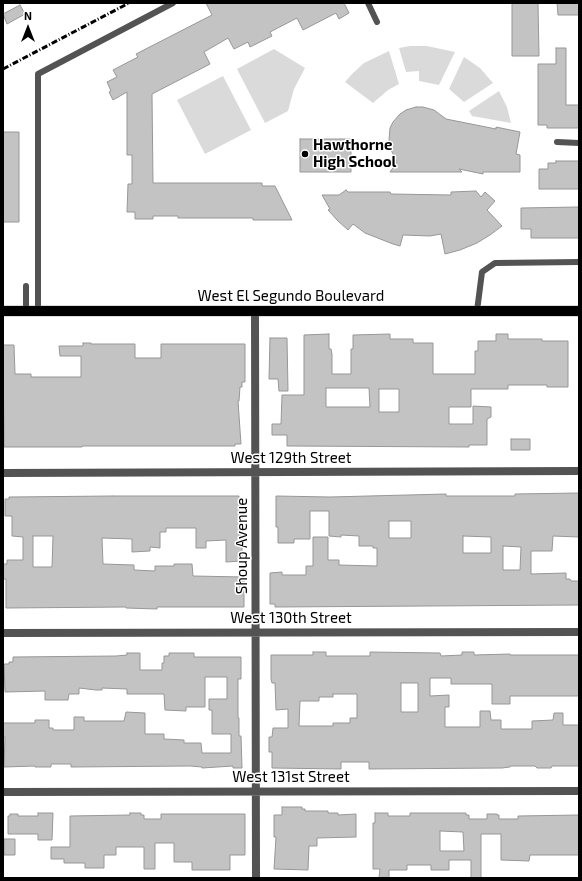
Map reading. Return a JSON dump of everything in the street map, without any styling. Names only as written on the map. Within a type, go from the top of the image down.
[{"type":"main road","name":"West El Segundo Boulevard","points":[[3,311],[579,311]]},
{"type":"street","name":"Shoup Avenue","points":[[255,311],[256,878]]},
{"type":"street","name":"West 129th Street","points":[[3,473],[579,471]]},
{"type":"street","name":"West 130th Street","points":[[3,633],[579,632]]},
{"type":"street","name":"West 131st Street","points":[[3,792],[579,791]]},
{"type":"lane","points":[[38,311],[38,74],[173,3]]},
{"type":"lane","points":[[368,3],[377,22]]},
{"type":"lane","points":[[557,142],[579,143]]},
{"type":"lane","points":[[477,311],[482,272],[494,263],[579,262]]},
{"type":"lane","points":[[26,286],[26,311]]},
{"type":"shaded area","points":[[410,46],[427,46],[455,52],[439,85],[419,81],[419,71],[406,72],[399,48]]},
{"type":"shaded area","points":[[274,49],[305,68],[294,89],[288,111],[265,123],[237,69]]},
{"type":"shaded area","points":[[389,51],[399,84],[388,90],[373,103],[345,82],[364,63]]},
{"type":"shaded area","points":[[464,57],[480,68],[493,83],[464,102],[449,89]]},
{"type":"shaded area","points":[[223,76],[251,130],[205,154],[177,100]]},
{"type":"shaded area","points":[[499,91],[507,107],[511,123],[472,116],[469,111]]},
{"type":"building","points":[[206,3],[344,3],[349,13],[339,19],[336,13],[303,30],[297,18],[270,32],[272,36],[250,47],[248,42],[234,49],[228,38],[204,52],[210,64],[152,94],[153,183],[262,183],[262,186],[275,186],[292,220],[253,220],[253,218],[178,218],[178,216],[153,216],[153,219],[135,219],[135,212],[127,212],[128,184],[132,184],[132,155],[127,155],[127,92],[113,100],[109,92],[111,91],[107,82],[117,77],[113,70],[138,57],[136,54],[212,15]]},
{"type":"building","points":[[512,3],[538,3],[539,56],[512,56]]},
{"type":"building","points":[[557,3],[579,3],[579,15],[558,15]]},
{"type":"building","points":[[20,5],[25,14],[7,24],[3,14]]},
{"type":"building","points":[[556,48],[566,48],[566,105],[579,105],[579,128],[547,128],[547,125],[538,125],[538,64],[556,64]]},
{"type":"building","points":[[416,107],[434,110],[446,119],[520,132],[516,154],[520,155],[520,172],[483,172],[483,174],[459,169],[462,172],[390,172],[397,162],[389,146],[390,128],[400,114],[406,110]]},
{"type":"building","points":[[3,132],[19,132],[19,222],[3,222]]},
{"type":"building","points":[[300,139],[351,139],[351,172],[300,172]]},
{"type":"building","points":[[556,161],[579,161],[579,189],[539,189],[539,169],[548,169],[548,163],[556,163]]},
{"type":"building","points":[[346,190],[348,192],[390,192],[391,194],[451,195],[451,192],[476,191],[481,197],[485,192],[495,201],[487,210],[502,226],[477,243],[445,254],[441,234],[430,236],[403,235],[400,246],[365,233],[353,224],[348,230],[338,221],[328,210],[330,209],[322,195],[339,195]]},
{"type":"building","points":[[579,207],[579,238],[531,238],[531,229],[521,229],[521,208]]},
{"type":"building","points":[[329,334],[329,349],[331,349],[332,354],[332,374],[351,374],[351,349],[353,349],[353,335],[390,334],[390,339],[413,339],[413,343],[433,343],[433,374],[475,374],[475,351],[478,351],[478,341],[496,341],[496,334],[508,334],[508,339],[568,341],[568,387],[547,387],[547,385],[508,385],[508,389],[471,389],[471,407],[449,407],[449,424],[473,424],[473,406],[491,407],[491,417],[487,419],[487,445],[469,445],[469,447],[287,446],[287,435],[272,435],[272,424],[281,424],[282,395],[304,395],[304,335]],"holes":[[[326,388],[369,388],[370,407],[326,407]],[[379,389],[399,389],[399,412],[379,412]]]},
{"type":"building","points":[[270,338],[287,338],[288,391],[279,391],[278,379],[269,379]]},
{"type":"building","points":[[83,343],[135,344],[135,358],[161,358],[161,344],[245,344],[245,382],[242,382],[242,387],[240,387],[238,401],[241,444],[235,444],[235,446],[4,447],[3,345],[14,345],[15,374],[31,374],[31,377],[81,377],[81,356],[60,356],[59,346],[83,346]]},
{"type":"building","points":[[511,439],[530,439],[530,450],[511,450]]},
{"type":"building","points":[[579,493],[579,537],[553,536],[552,551],[531,551],[531,574],[566,573],[566,579],[570,579],[571,581],[579,581],[579,605],[275,607],[275,604],[270,604],[270,573],[282,572],[282,575],[306,575],[306,566],[313,566],[313,537],[328,537],[328,560],[339,560],[339,565],[377,566],[377,548],[373,548],[373,546],[359,546],[359,536],[329,536],[329,511],[310,511],[310,539],[294,539],[294,543],[278,543],[278,527],[276,527],[276,496],[330,497],[446,494],[446,496],[515,496],[515,494]],"holes":[[[389,521],[411,521],[411,538],[389,538]],[[463,536],[491,537],[491,553],[463,553]],[[503,546],[521,547],[520,570],[503,570]]]},
{"type":"building","points":[[239,496],[239,517],[242,517],[242,561],[226,562],[226,540],[206,541],[206,548],[196,548],[196,528],[166,528],[166,532],[160,532],[160,548],[150,547],[150,551],[132,552],[132,539],[102,538],[103,564],[134,565],[134,570],[155,571],[155,566],[192,564],[193,576],[244,577],[244,607],[157,607],[157,609],[126,607],[6,608],[6,579],[3,579],[3,564],[7,564],[7,560],[23,560],[23,537],[12,536],[12,516],[5,516],[5,499],[9,499],[9,497]],"holes":[[[33,536],[53,536],[52,567],[33,567]]]},
{"type":"building","points":[[313,652],[326,652],[326,656],[370,656],[370,652],[440,653],[441,656],[462,655],[462,652],[474,652],[474,655],[579,655],[579,696],[510,696],[510,704],[492,704],[492,684],[451,684],[451,678],[430,678],[430,696],[449,695],[449,707],[445,707],[445,727],[480,727],[480,711],[490,711],[491,720],[501,720],[501,729],[532,729],[532,721],[553,720],[554,713],[563,713],[563,725],[579,725],[579,766],[552,766],[551,768],[537,768],[535,766],[510,766],[502,768],[369,769],[369,762],[341,762],[341,769],[272,768],[272,752],[269,752],[269,737],[272,737],[273,728],[288,728],[288,709],[276,710],[275,683],[272,683],[271,679],[271,655],[313,655]],"holes":[[[401,683],[418,683],[418,712],[401,712]],[[333,694],[357,694],[357,718],[350,718],[350,723],[333,723],[333,726],[299,726],[300,701],[319,701],[319,697],[333,697]]]},
{"type":"building","points":[[127,653],[140,653],[140,670],[162,670],[164,656],[169,656],[169,653],[194,653],[194,657],[241,657],[241,679],[238,679],[238,718],[239,736],[241,736],[242,768],[233,768],[233,766],[202,768],[190,766],[71,767],[71,764],[51,764],[51,767],[4,767],[5,737],[3,737],[3,723],[35,723],[35,720],[49,720],[49,728],[53,728],[53,730],[74,730],[74,717],[84,717],[84,721],[124,721],[126,712],[145,713],[145,734],[164,734],[164,739],[184,740],[184,743],[201,743],[202,753],[231,753],[231,734],[212,734],[212,710],[209,710],[209,699],[227,699],[227,677],[205,677],[205,707],[186,707],[186,711],[165,710],[164,694],[127,694],[127,689],[102,688],[102,690],[96,690],[79,688],[79,694],[69,694],[68,700],[45,700],[45,691],[5,692],[4,664],[13,662],[13,657],[116,656],[127,655]]},
{"type":"building","points":[[282,807],[302,807],[305,811],[328,811],[328,813],[338,813],[338,815],[356,814],[356,837],[317,838],[317,846],[309,846],[308,870],[274,869],[276,837],[274,837],[274,815],[282,815]]},
{"type":"building","points":[[38,813],[53,813],[52,840],[38,840],[38,834],[8,834],[8,816],[10,816],[10,814],[18,814],[18,816],[38,816]]},
{"type":"building","points":[[130,813],[141,813],[141,815],[144,815],[144,819],[161,819],[161,814],[245,814],[245,855],[230,855],[230,870],[192,870],[192,862],[174,862],[174,843],[155,843],[155,869],[144,869],[144,847],[116,847],[116,855],[104,855],[104,868],[85,868],[85,863],[64,863],[64,859],[51,859],[51,847],[70,847],[70,816],[130,815]]},
{"type":"building","points":[[375,813],[388,813],[388,816],[410,816],[410,813],[466,813],[466,815],[469,815],[469,819],[487,819],[487,814],[497,814],[499,815],[499,819],[518,819],[518,816],[579,815],[579,855],[530,855],[529,861],[501,860],[501,834],[481,834],[481,878],[471,878],[471,860],[449,860],[449,870],[431,870],[431,865],[407,865],[407,870],[389,870],[389,878],[379,878],[380,869],[373,869],[373,823],[375,823]],"holes":[[[440,831],[463,832],[464,851],[440,851]]]},
{"type":"building","points":[[4,839],[15,839],[15,855],[4,855]]},
{"type":"railway","points":[[3,69],[129,3]]},
{"type":"place","name":"Hawthorne High School","points":[[305,154]]}]
